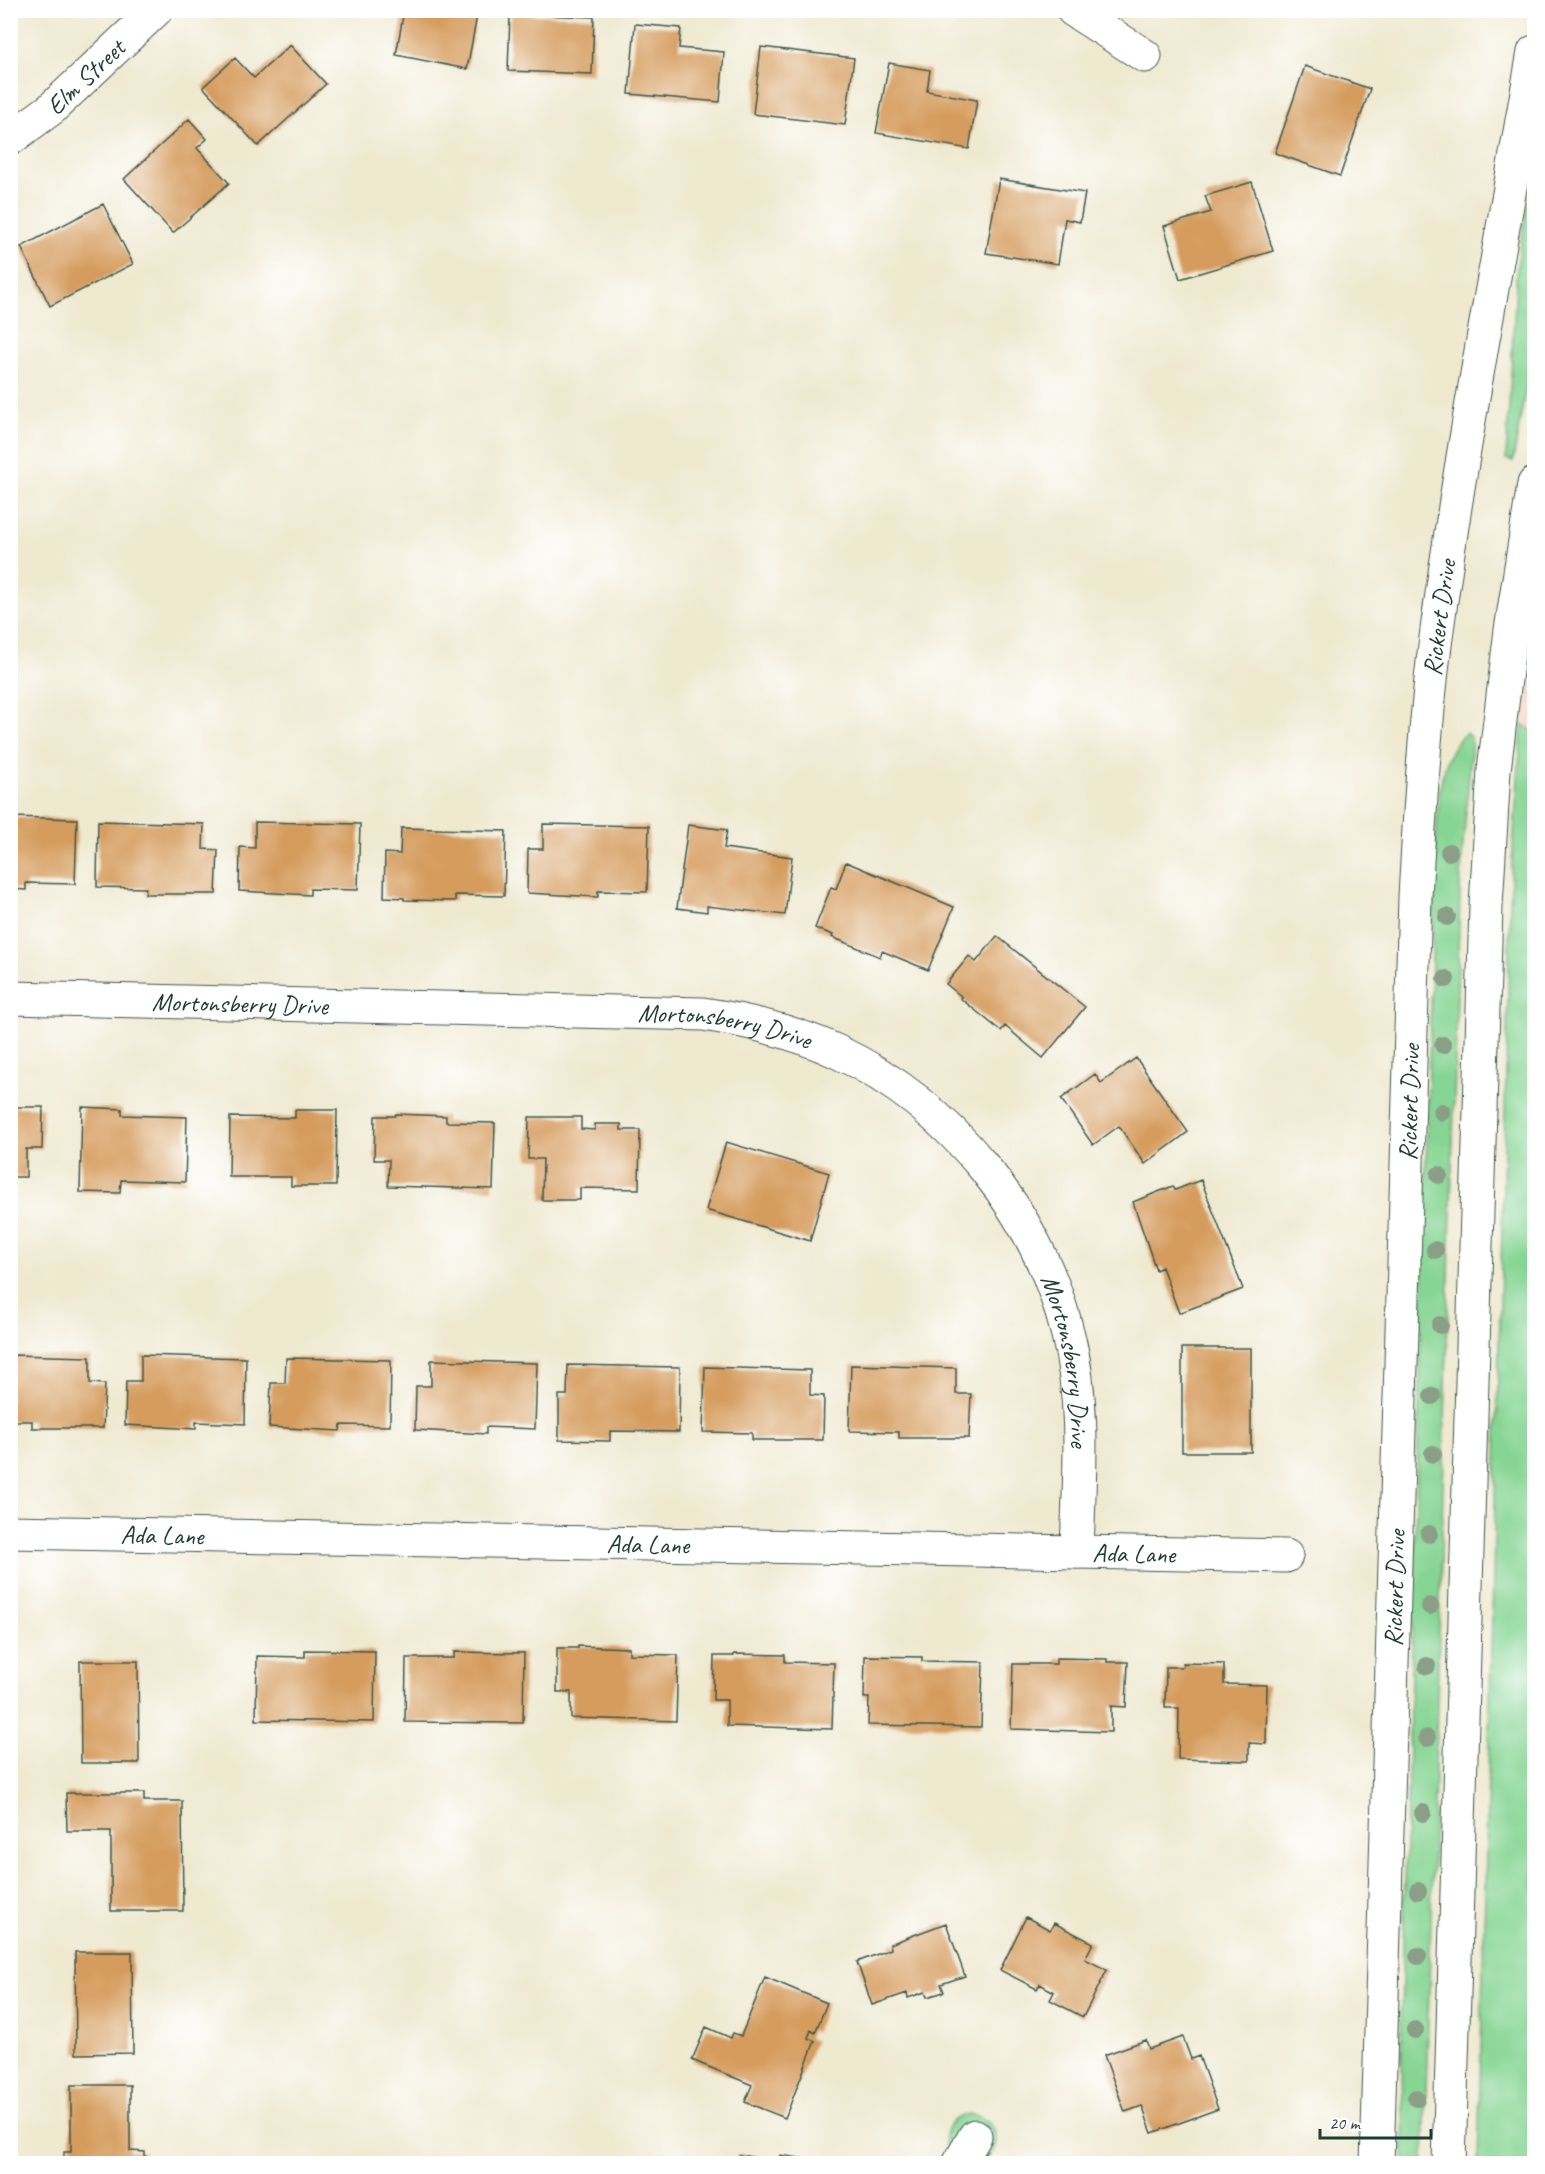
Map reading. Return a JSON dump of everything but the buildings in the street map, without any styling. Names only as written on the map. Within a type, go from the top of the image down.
[{"type":"street","name":"Elm Street","points":[[10,139],[51,109],[156,10]]},
{"type":"street","points":[[1073,10],[1145,56]]},
{"type":"street","name":"Rickert Drive","points":[[1377,2163],[1415,897],[1422,767],[1437,631],[1457,496],[1534,52]]},
{"type":"street","points":[[1449,2163],[1486,906],[1494,770],[1511,630],[1534,484]]},
{"type":"street","name":"Mortonsberry Drive","points":[[10,998],[703,1014],[734,1018],[782,1030],[838,1052],[894,1084],[945,1125],[990,1173],[1038,1249],[1055,1291],[1069,1336],[1078,1391],[1080,1424],[1077,1552]]},
{"type":"street","name":"Ada Lane","points":[[10,1532],[1286,1557]]},
{"type":"shaded area","points":[[1534,615],[1534,732],[1522,724]]},
{"type":"green space","points":[[1534,164],[1534,341],[1513,461],[1506,459],[1517,266]]},
{"type":"green space","points":[[1522,724],[1534,732],[1534,2163],[1478,2164],[1511,875]]},
{"type":"green space","points":[[1466,733],[1471,738],[1471,754],[1461,868],[1459,925],[1424,2163],[1404,2164],[1401,2016],[1435,861],[1443,774],[1448,758]]},
{"type":"green space","points":[[967,2114],[978,2116],[986,2121],[992,2127],[995,2135],[996,2143],[993,2151],[978,2163],[947,2152],[945,2145],[947,2128],[955,2120]]}]
